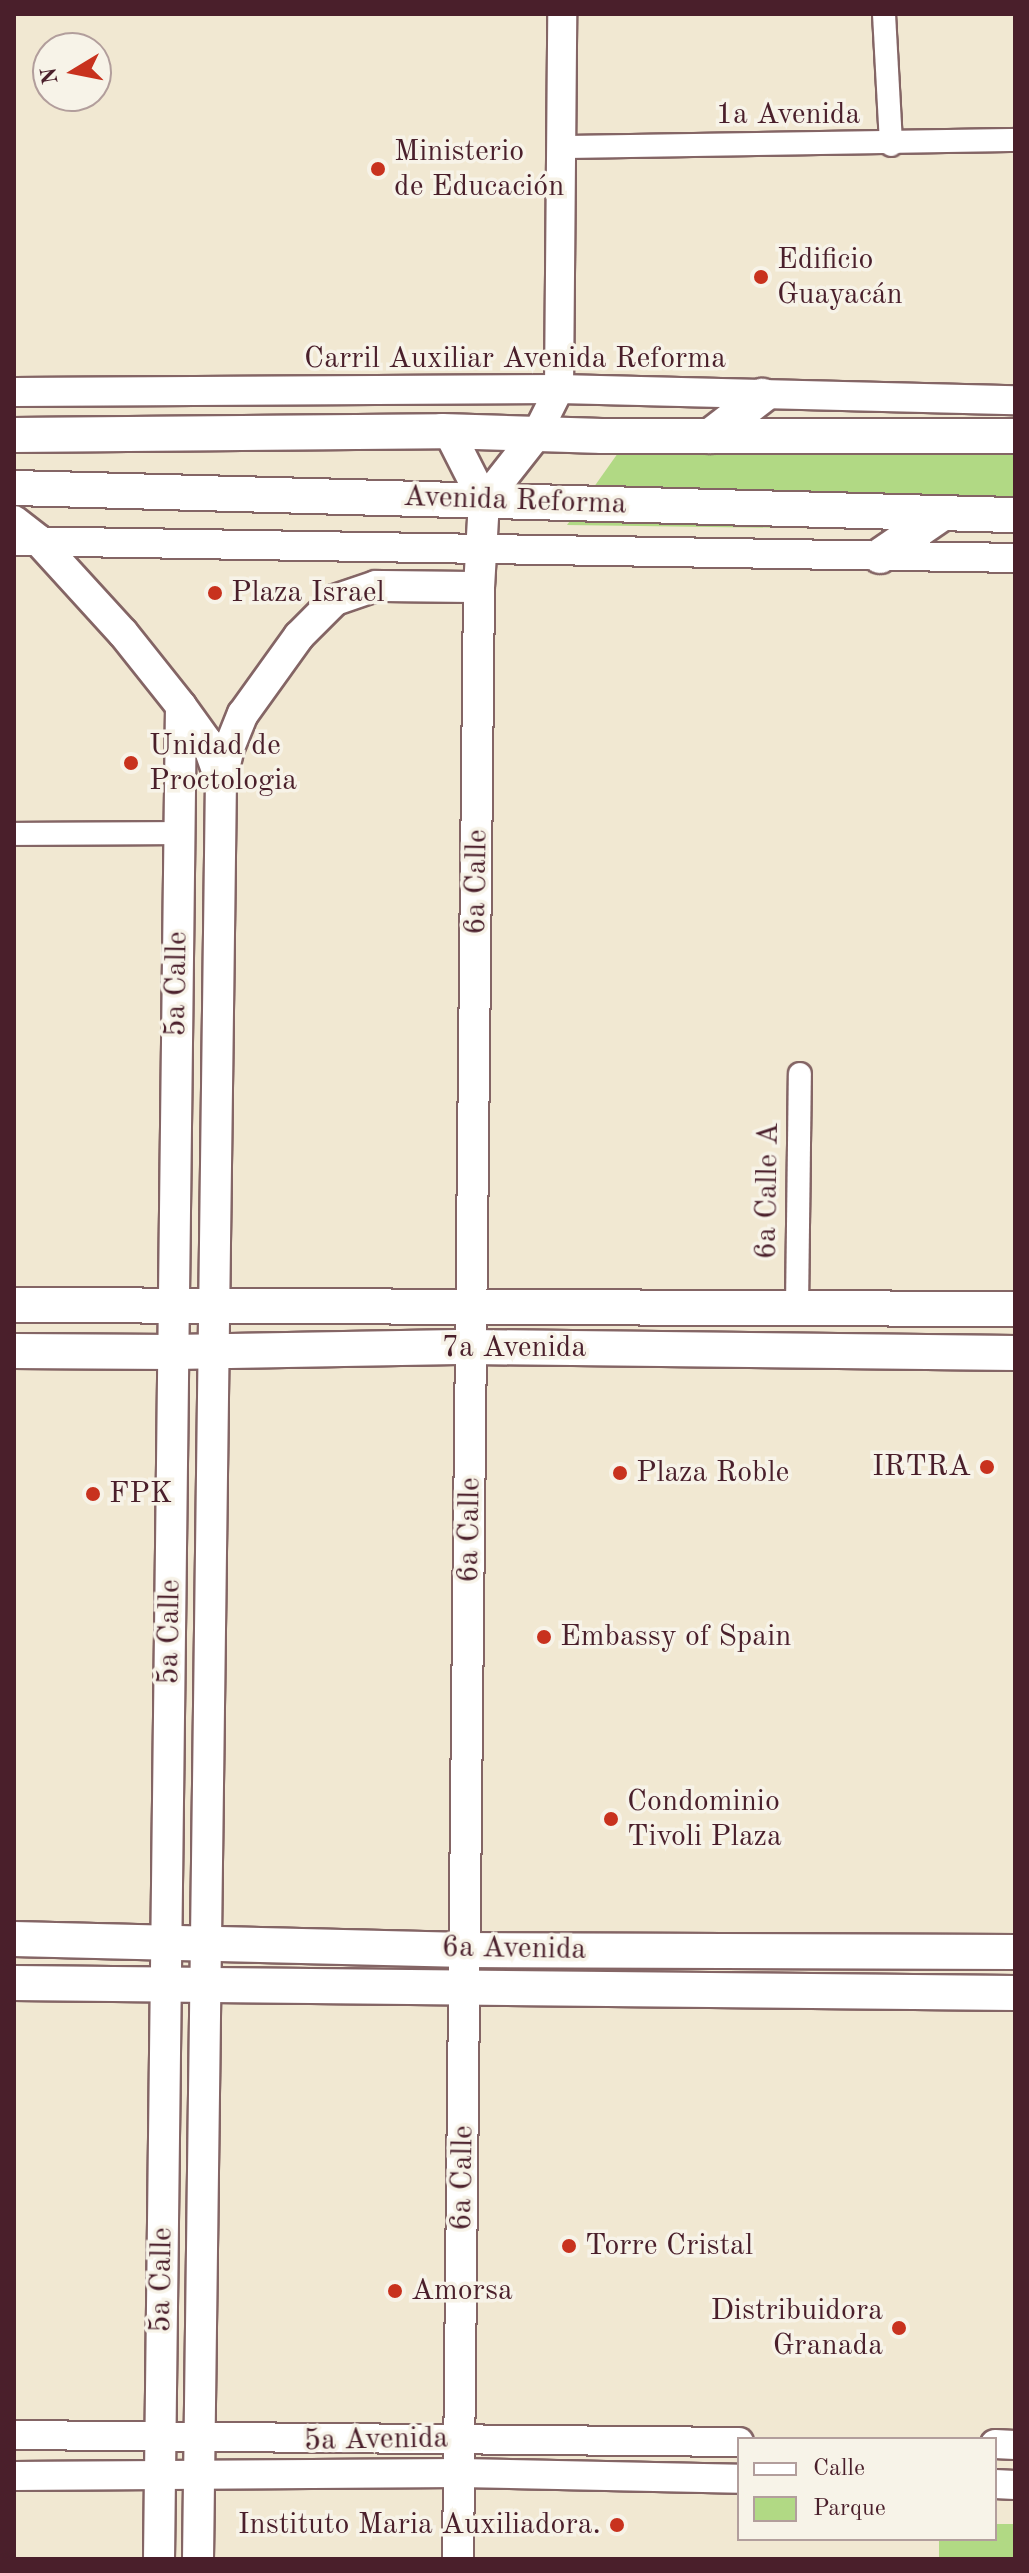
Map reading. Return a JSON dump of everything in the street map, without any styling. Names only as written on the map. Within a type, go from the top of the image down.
[{"type":"main road","points":[[710,436],[762,396]]},
{"type":"main road","points":[[449,432],[484,501],[536,435]]},
{"type":"main road","points":[[14,435],[449,432],[1015,436]]},
{"type":"main road","name":"Avenida Reforma","points":[[14,488],[1015,515]]},
{"type":"main road","name":"6a Calle","points":[[458,2559],[479,587],[484,501]]},
{"type":"main road","points":[[880,556],[941,514]]},
{"type":"main road","name":"5a Calle","points":[[14,521],[26,540],[123,633],[181,706],[207,742],[221,782]]},
{"type":"main road","name":"5a Calle","points":[[198,2559],[221,782],[229,748],[243,714],[299,636],[335,600],[362,587],[479,587]]},
{"type":"main road","name":"5a Calle","points":[[159,2559],[181,706]]},
{"type":"main road","name":"7a Avenida","points":[[14,1305],[1015,1309]]},
{"type":"main road","name":"7a Avenida","points":[[14,1351],[213,1352],[472,1347],[1015,1353]]},
{"type":"main road","name":"6a Avenida","points":[[14,1939],[466,1950],[1015,1952]]},
{"type":"main road","name":"6a Avenida","points":[[14,1983],[1015,1993]]},
{"type":"street","points":[[536,435],[559,389],[562,14]]},
{"type":"street","points":[[884,14],[891,145]]},
{"type":"street","name":"1a Avenida","points":[[562,147],[891,145],[1015,140]]},
{"type":"street","name":"Carril Auxiliar Avenida Reforma","points":[[14,392],[559,389],[1015,400]]},
{"type":"street","points":[[26,540],[1015,558]]},
{"type":"street","points":[[14,834],[179,833]]},
{"type":"street","name":"6a Calle A","points":[[797,1308],[800,1074]]},
{"type":"street","name":"5a Avenida","points":[[14,2435],[737,2442]]},
{"type":"street","name":"5a Avenida","points":[[14,2476],[460,2473],[737,2479]]},
{"type":"green space","points":[[618,453],[1015,453],[1015,531],[567,525]]},
{"type":"green space","points":[[997,2524],[1015,2524],[1015,2559],[939,2559],[939,2541],[997,2541]]},
{"type":"place","name":"Ministerio de Educación","points":[[378,169]]},
{"type":"place","name":"Edificio Guayacán","points":[[761,277]]},
{"type":"place","name":"Plaza Israel","points":[[215,593]]},
{"type":"place","name":"Unidad de Proctologia","points":[[131,763]]},
{"type":"place","name":"IRTRA","points":[[987,1467]]},
{"type":"place","name":"Plaza Roble","points":[[620,1473]]},
{"type":"place","name":"FPK","points":[[93,1494]]},
{"type":"place","name":"Embassy of Spain","points":[[544,1637]]},
{"type":"place","name":"Condominio Tivoli Plaza","points":[[611,1819]]},
{"type":"place","name":"Torre Cristal","points":[[569,2246]]},
{"type":"place","name":"Amorsa","points":[[395,2291]]},
{"type":"place","name":"Distribuidora Granada","points":[[899,2328]]},
{"type":"place","name":"Instituto Maria Auxiliadora.","points":[[617,2525]]}]
